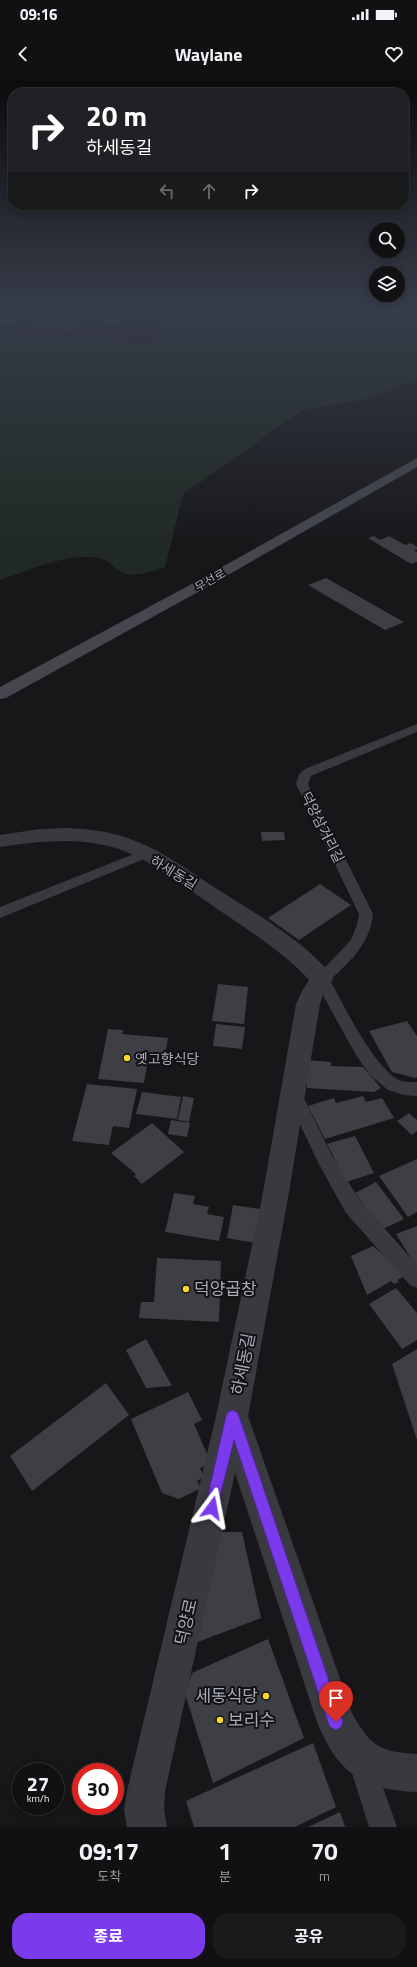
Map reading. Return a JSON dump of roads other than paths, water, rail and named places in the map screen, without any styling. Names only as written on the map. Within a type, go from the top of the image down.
[{"type":"street","name":"무선로","points":[[0,694],[200,586],[417,462]]},
{"type":"street","name":"하세동길","points":[[0,841],[35,835],[79,835],[110,839],[144,854],[177,872],[285,944],[307,962],[322,979],[313,991],[308,1004],[275,1198],[232,1416],[336,1722],[346,1742],[361,1757],[377,1768],[397,1773],[417,1773]]},
{"type":"street","name":"덕양로","points":[[147,1827],[144,1809],[146,1791],[232,1416]]},
{"type":"lane","name":"덕양삼거리길","points":[[322,979],[354,949],[363,933],[366,914],[304,789],[302,779],[309,772],[417,728]]},
{"type":"lane","points":[[0,913],[144,854]]},
{"type":"lane","name":"하세동길","points":[[322,979],[372,1066],[388,1082],[397,1087],[406,1090],[417,1089]]},
{"type":"lane","points":[[293,1093],[330,1168],[353,1207],[417,1279]]},
{"type":"lane","name":"하세동길","points":[[361,1757],[383,1827]]},
{"type":"place","name":"옛고향식당","points":[[127,1058]]},
{"type":"place","name":"덕양곱창","points":[[186,1289]]},
{"type":"place","name":"세동식당","points":[[266,1696]]},
{"type":"place","name":"보리수","points":[[220,1720]]}]
